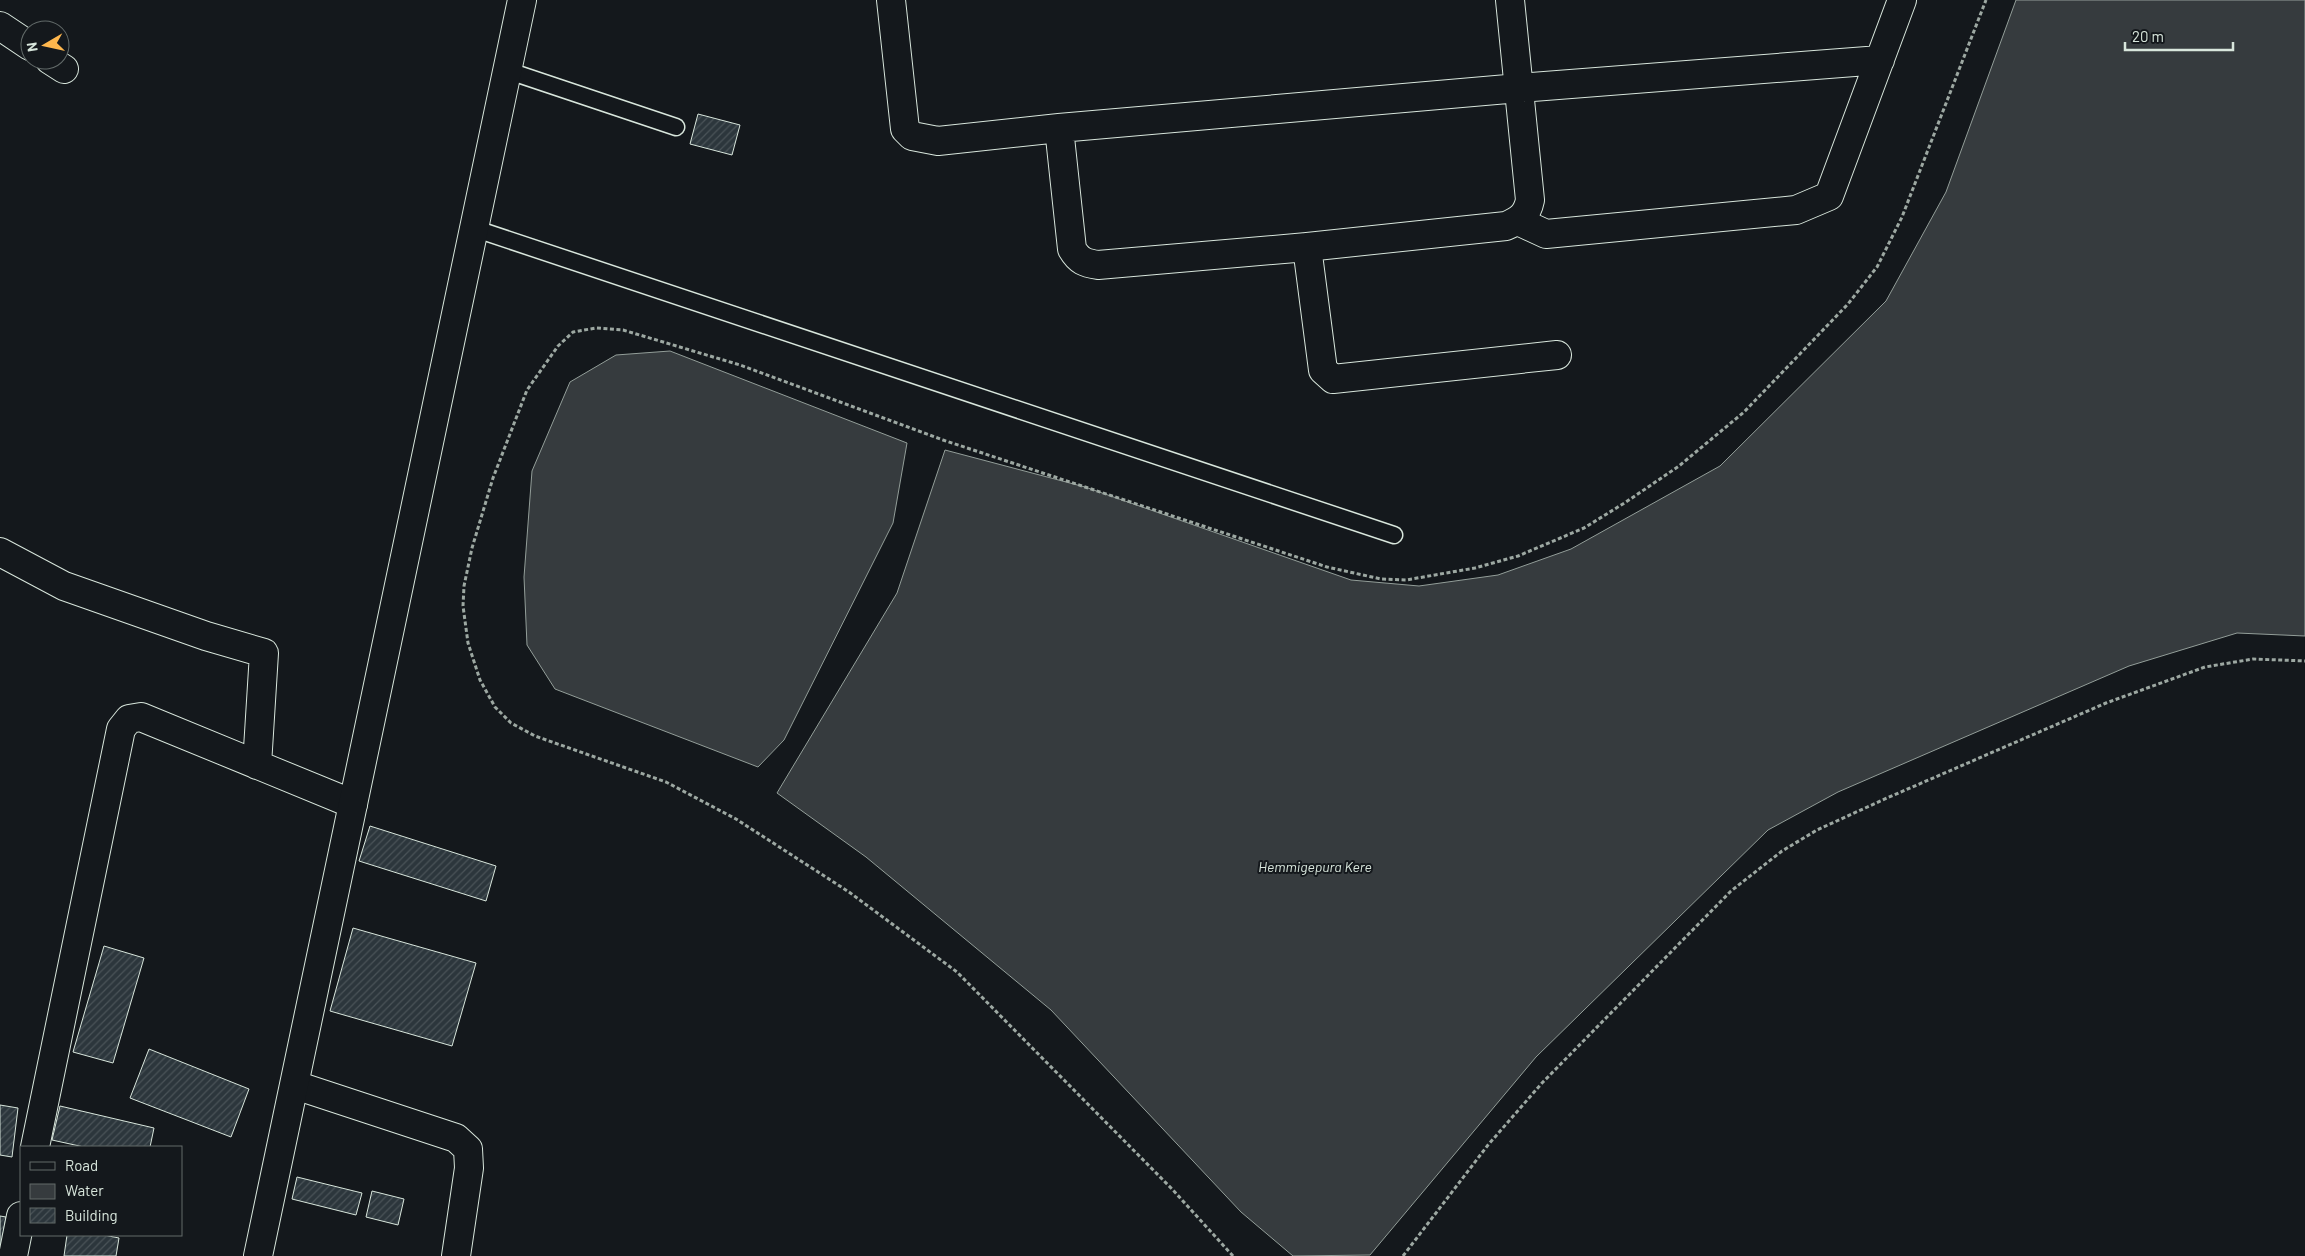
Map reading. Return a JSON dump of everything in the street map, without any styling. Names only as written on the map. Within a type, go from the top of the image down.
[{"type":"street","points":[[258,1256],[522,0]]},
{"type":"street","points":[[891,0],[905,129],[912,136],[938,141],[1059,128],[1519,88],[1880,60]]},
{"type":"street","points":[[1059,128],[1072,249],[1084,263],[1098,265],[1506,226],[1518,221],[1528,212],[1530,200],[1510,0]]},
{"type":"street","points":[[1518,221],[1546,234],[1796,210],[1829,196],[1902,0]]},
{"type":"street","points":[[0,26],[20,39]]},
{"type":"street","points":[[1307,246],[1323,370],[1333,379],[1557,355]]},
{"type":"street","points":[[0,552],[64,586],[206,636],[264,653],[257,765]]},
{"type":"street","points":[[35,1146],[121,729],[129,719],[141,717],[353,804]]},
{"type":"street","points":[[294,1084],[456,1138],[468,1149],[469,1168],[456,1256]]},
{"type":"street","points":[[13,1256],[20,1221]]},
{"type":"lane","points":[[506,70],[676,127]]},
{"type":"lane","points":[[474,228],[1394,535]]},
{"type":"path","points":[[1233,1256],[1172,1189],[957,972],[849,892],[736,819],[666,782],[535,736],[511,723],[495,707],[480,680],[468,644],[463,606],[464,586],[472,548],[493,478],[527,390],[558,346],[573,332],[596,328],[623,330],[740,366],[943,440],[1327,567],[1381,579],[1406,580],[1475,568],[1518,556],[1584,528],[1679,466],[1744,412],[1848,304],[1877,266],[1902,217],[1986,0]]},
{"type":"path","points":[[1403,1256],[1488,1145],[1542,1083],[1731,891],[1782,851],[1817,830],[1886,798],[2106,703],[2205,667],[2254,659],[2305,661]]},
{"type":"water","name":"Hemmigepura Kere","points":[[2016,0],[2305,0],[2305,636],[2237,633],[2129,666],[1838,792],[1768,830],[1536,1057],[1370,1255],[1293,1256],[1241,1212],[1051,1010],[866,857],[777,793],[897,593],[945,450],[1085,487],[1351,580],[1419,586],[1498,575],[1571,549],[1720,466],[1886,301],[1946,192]]},
{"type":"water","points":[[670,351],[907,443],[893,523],[784,740],[758,767],[555,689],[527,645],[524,577],[532,471],[570,382],[616,355]]},
{"type":"building","points":[[698,114],[740,125],[732,155],[690,144]]},
{"type":"building","points":[[370,826],[496,866],[486,901],[359,861]]},
{"type":"building","points":[[353,928],[476,963],[452,1046],[330,1011]]},
{"type":"building","points":[[104,946],[144,958],[113,1063],[73,1052]]},
{"type":"building","points":[[149,1049],[249,1089],[231,1137],[130,1098]]},
{"type":"building","points":[[0,1105],[18,1108],[12,1157],[0,1155]]},
{"type":"building","points":[[60,1106],[154,1128],[150,1146],[79,1146],[52,1140]]},
{"type":"building","points":[[297,1177],[362,1193],[356,1215],[292,1199]]},
{"type":"building","points":[[372,1191],[404,1199],[398,1225],[366,1217]]},
{"type":"building","points":[[0,1216],[6,1217],[0,1252]]},
{"type":"building","points":[[67,1236],[109,1236],[119,1238],[116,1256],[64,1256]]}]
